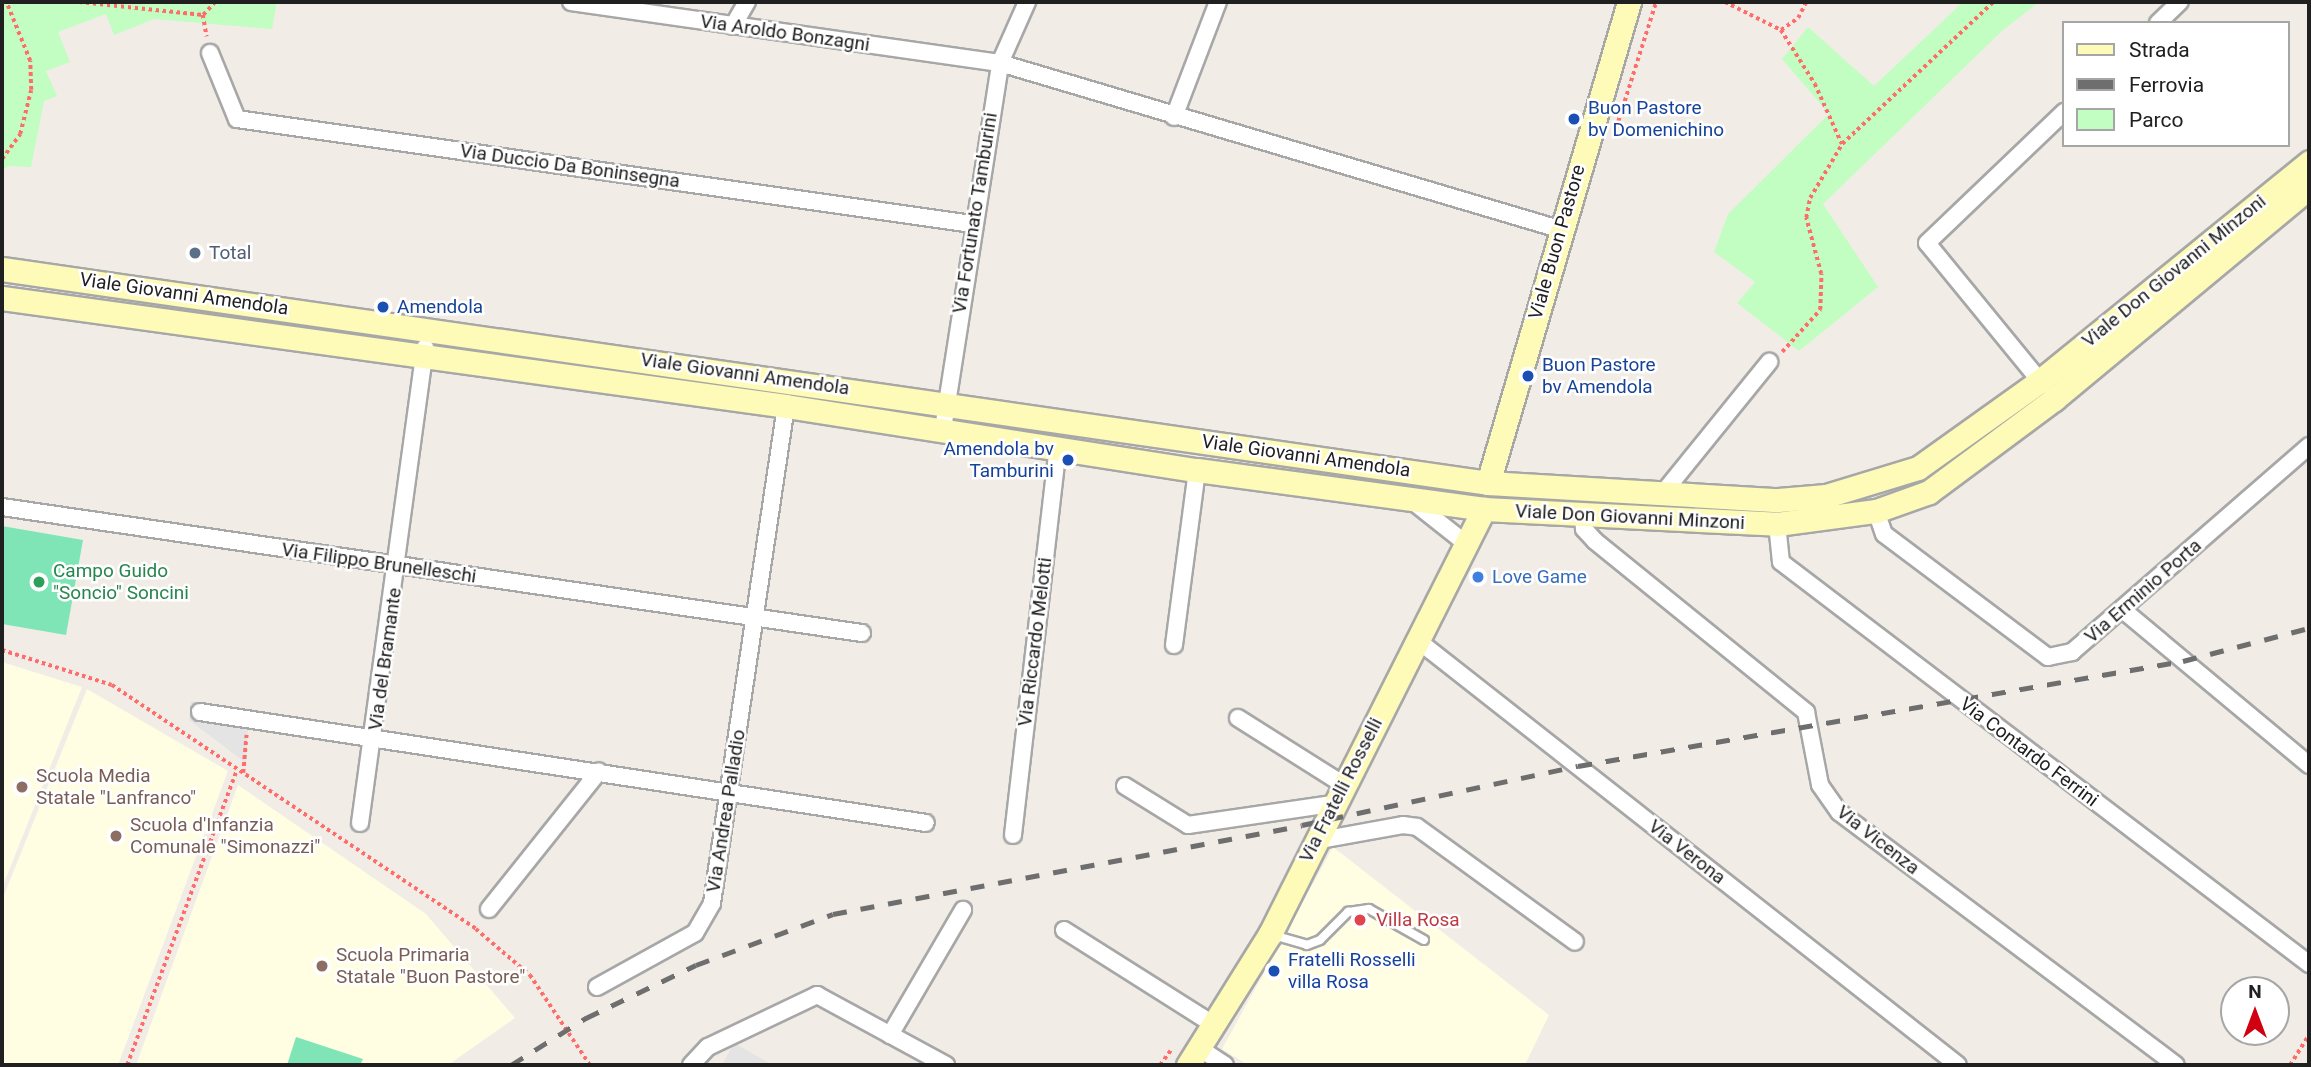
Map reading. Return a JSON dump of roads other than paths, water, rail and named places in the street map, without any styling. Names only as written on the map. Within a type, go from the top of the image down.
[{"type":"main road","name":"Viale Buon Pastore","points":[[1488,483],[1559,229],[1629,2]]},
{"type":"main road","name":"Viale Don Giovanni Minzoni","points":[[1488,483],[1778,500],[1826,496],[1868,486],[1918,468],[2040,381],[2309,162]]},
{"type":"main road","name":"Viale Don Giovanni Minzoni","points":[[1484,509],[1777,524],[1876,512],[1929,492],[2054,399],[2309,187]]},
{"type":"main road","name":"Viale Giovanni Amendola","points":[[2,269],[427,327],[1488,483]]},
{"type":"main road","name":"Viale Giovanni Amendola","points":[[2,298],[786,405],[1197,470],[1484,509]]},
{"type":"main road","points":[[2040,381],[2054,399]]},
{"type":"main road","points":[[1868,486],[1876,512]]},
{"type":"main road","points":[[1777,524],[1778,500]]},
{"type":"main road","name":"Via Fratelli Rosselli","points":[[1194,1057],[1270,934],[1464,542],[1484,509]]},
{"type":"street","name":"Via Aroldo Bonzagni","points":[[571,2],[1000,64],[1559,229]]},
{"type":"street","points":[[733,26],[747,2]]},
{"type":"street","name":"Via Fortunato Tamburini","points":[[943,429],[972,224],[1000,64],[1027,2]]},
{"type":"street","points":[[1174,117],[1218,2]]},
{"type":"street","points":[[2160,21],[2180,2]]},
{"type":"street","name":"Via Duccio Da Boninsegna","points":[[210,53],[237,119],[972,224]]},
{"type":"street","points":[[2040,381],[1927,243],[2062,114]]},
{"type":"street","name":"Via del Bramante","points":[[360,823],[398,566],[427,327]]},
{"type":"street","points":[[1663,493],[1769,362]]},
{"type":"street","name":"Via Andrea Palladio","points":[[597,987],[695,933],[712,903],[757,617],[786,405]]},
{"type":"street","name":"Via Erminio Porta","points":[[1876,512],[1884,534],[2048,657],[2072,652],[2309,446]]},
{"type":"street","name":"Via Riccardo Melotti","points":[[1013,835],[1058,448]]},
{"type":"street","points":[[1174,645],[1197,470]]},
{"type":"street","points":[[1484,509],[1488,483]]},
{"type":"street","points":[[1411,500],[1464,542]]},
{"type":"street","name":"Via Filippo Brunelleschi","points":[[2,507],[757,617]]},
{"type":"street","name":"Via Vicenza","points":[[1583,515],[1584,529],[1595,541],[1806,712],[1821,785],[1839,811],[2176,1065]]},
{"type":"street","name":"Via Contardo Ferrini","points":[[1777,524],[1781,562],[2309,964]]},
{"type":"street","points":[[2123,610],[2309,765]]},
{"type":"street","points":[[757,617],[862,634]]},
{"type":"street","name":"Via Verona","points":[[1416,639],[1958,1065]]},
{"type":"street","points":[[200,712],[926,823]]},
{"type":"street","points":[[1238,718],[1338,794]]},
{"type":"street","points":[[489,909],[599,771]]},
{"type":"street","points":[[1125,786],[1188,825],[1338,794]]},
{"type":"street","points":[[1315,841],[1404,825],[1418,827],[1575,942]]},
{"type":"street","points":[[890,1035],[963,910]]},
{"type":"street","points":[[1064,930],[1213,1025]]},
{"type":"street","points":[[691,1065],[708,1047],[817,995],[946,1065]]},
{"type":"street","points":[[1194,1057],[1224,1065]]},
{"type":"lane","points":[[1270,934],[1307,945],[1320,940],[1348,912],[1369,909],[1424,940]]},
{"type":"railway","points":[[511,1065],[586,1018],[696,965],[833,914],[1302,825],[1578,766],[2183,661],[2309,628]]},
{"type":"place","name":"Buon Pastore bv Domenichino","points":[[1574,119]]},
{"type":"place","name":"Total","points":[[195,253]]},
{"type":"place","name":"Amendola","points":[[383,307]]},
{"type":"place","name":"Buon Pastore bv Amendola","points":[[1528,376]]},
{"type":"place","name":"Amendola bv Tamburini","points":[[1068,460]]},
{"type":"place","name":"Love Game","points":[[1478,577]]},
{"type":"place","name":"Campo Guido \"Soncio\" Soncini","points":[[39,582]]},
{"type":"place","name":"Scuola Media Statale \"Lanfranco\"","points":[[22,787]]},
{"type":"place","name":"Scuola d'Infanzia Comunale \"Simonazzi\"","points":[[116,836]]},
{"type":"place","name":"Villa Rosa","points":[[1360,920]]},
{"type":"place","name":"Scuola Primaria Statale \"Buon Pastore\"","points":[[322,966]]},
{"type":"place","name":"Fratelli Rosselli villa Rosa","points":[[1274,971]]}]
